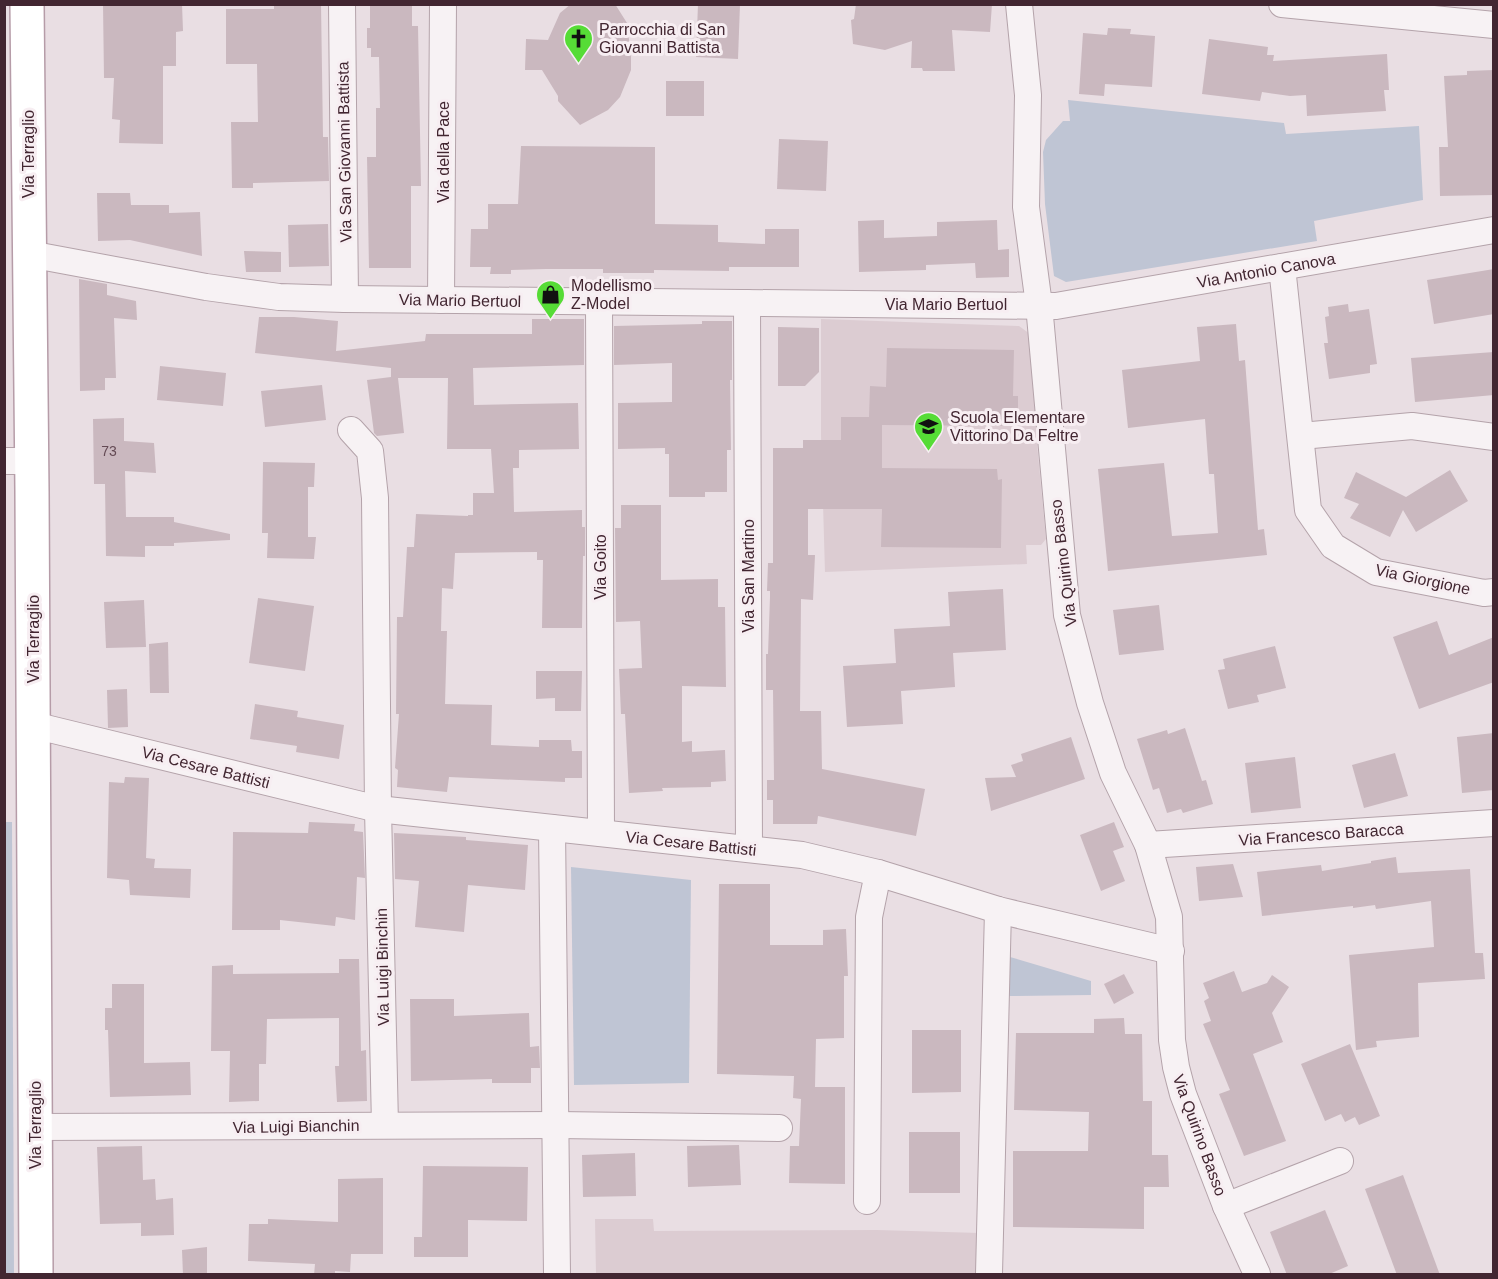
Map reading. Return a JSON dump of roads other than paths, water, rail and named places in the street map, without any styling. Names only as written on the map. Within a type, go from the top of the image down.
[{"type":"main road","name":"Via Terraglio","points":[[27,4],[29,254],[18,461],[33,725],[36,1275]]},
{"type":"street","name":"Via San Giovanni Battista","points":[[342,4],[345,299]]},
{"type":"street","name":"Via della Pace","points":[[441,300],[443,4]]},
{"type":"street","name":"Via Quirino Basso","points":[[1019,4],[1028,95],[1026,207],[1039,305],[1067,615],[1090,703],[1113,773],[1148,845],[1169,917],[1173,1040],[1176,1067],[1183,1094],[1226,1206],[1257,1275]]},
{"type":"street","points":[[1282,4],[1391,10],[1494,25]]},
{"type":"street","name":"Via Antonio Canova","points":[[1039,305],[1056,306],[1494,230]]},
{"type":"street","name":"Via Mario Bertuol","points":[[29,254],[206,287],[279,297],[1039,305]]},
{"type":"street","name":"Via Giorgione","points":[[1282,267],[1308,510],[1333,546],[1376,572],[1484,593],[1494,592]]},
{"type":"street","name":"Via Goito","points":[[599,302],[601,833]]},
{"type":"street","name":"Via San Martino","points":[[747,303],[749,849]]},
{"type":"street","points":[[1301,436],[1412,426],[1494,437]]},
{"type":"street","points":[[351,430],[370,451],[375,498],[378,809]]},
{"type":"street","name":"Via Cesare Battisti","points":[[33,725],[378,809],[802,855],[878,873],[998,910],[1171,951]]},
{"type":"street","name":"Via Luigi Binchin","points":[[378,809],[385,1125]]},
{"type":"street","name":"Via Francesco Baracca","points":[[1148,845],[1494,823]]},
{"type":"street","points":[[552,828],[557,1275]]},
{"type":"street","points":[[867,1202],[869,917],[878,873]]},
{"type":"street","points":[[989,1275],[998,910]]},
{"type":"street","name":"Via Luigi Bianchin","points":[[35,1127],[557,1125],[779,1128]]},
{"type":"street","name":"Via Quirino Basso","points":[[1226,1206],[1340,1161]]},
{"type":"place","name":"Parrocchia di San Giovanni Battista","points":[[578,64]]},
{"type":"place","name":"Modellismo Z-Model","points":[[550,320]]},
{"type":"place","name":"Scuola Elementare Vittorino Da Feltre","points":[[929,452]]}]
